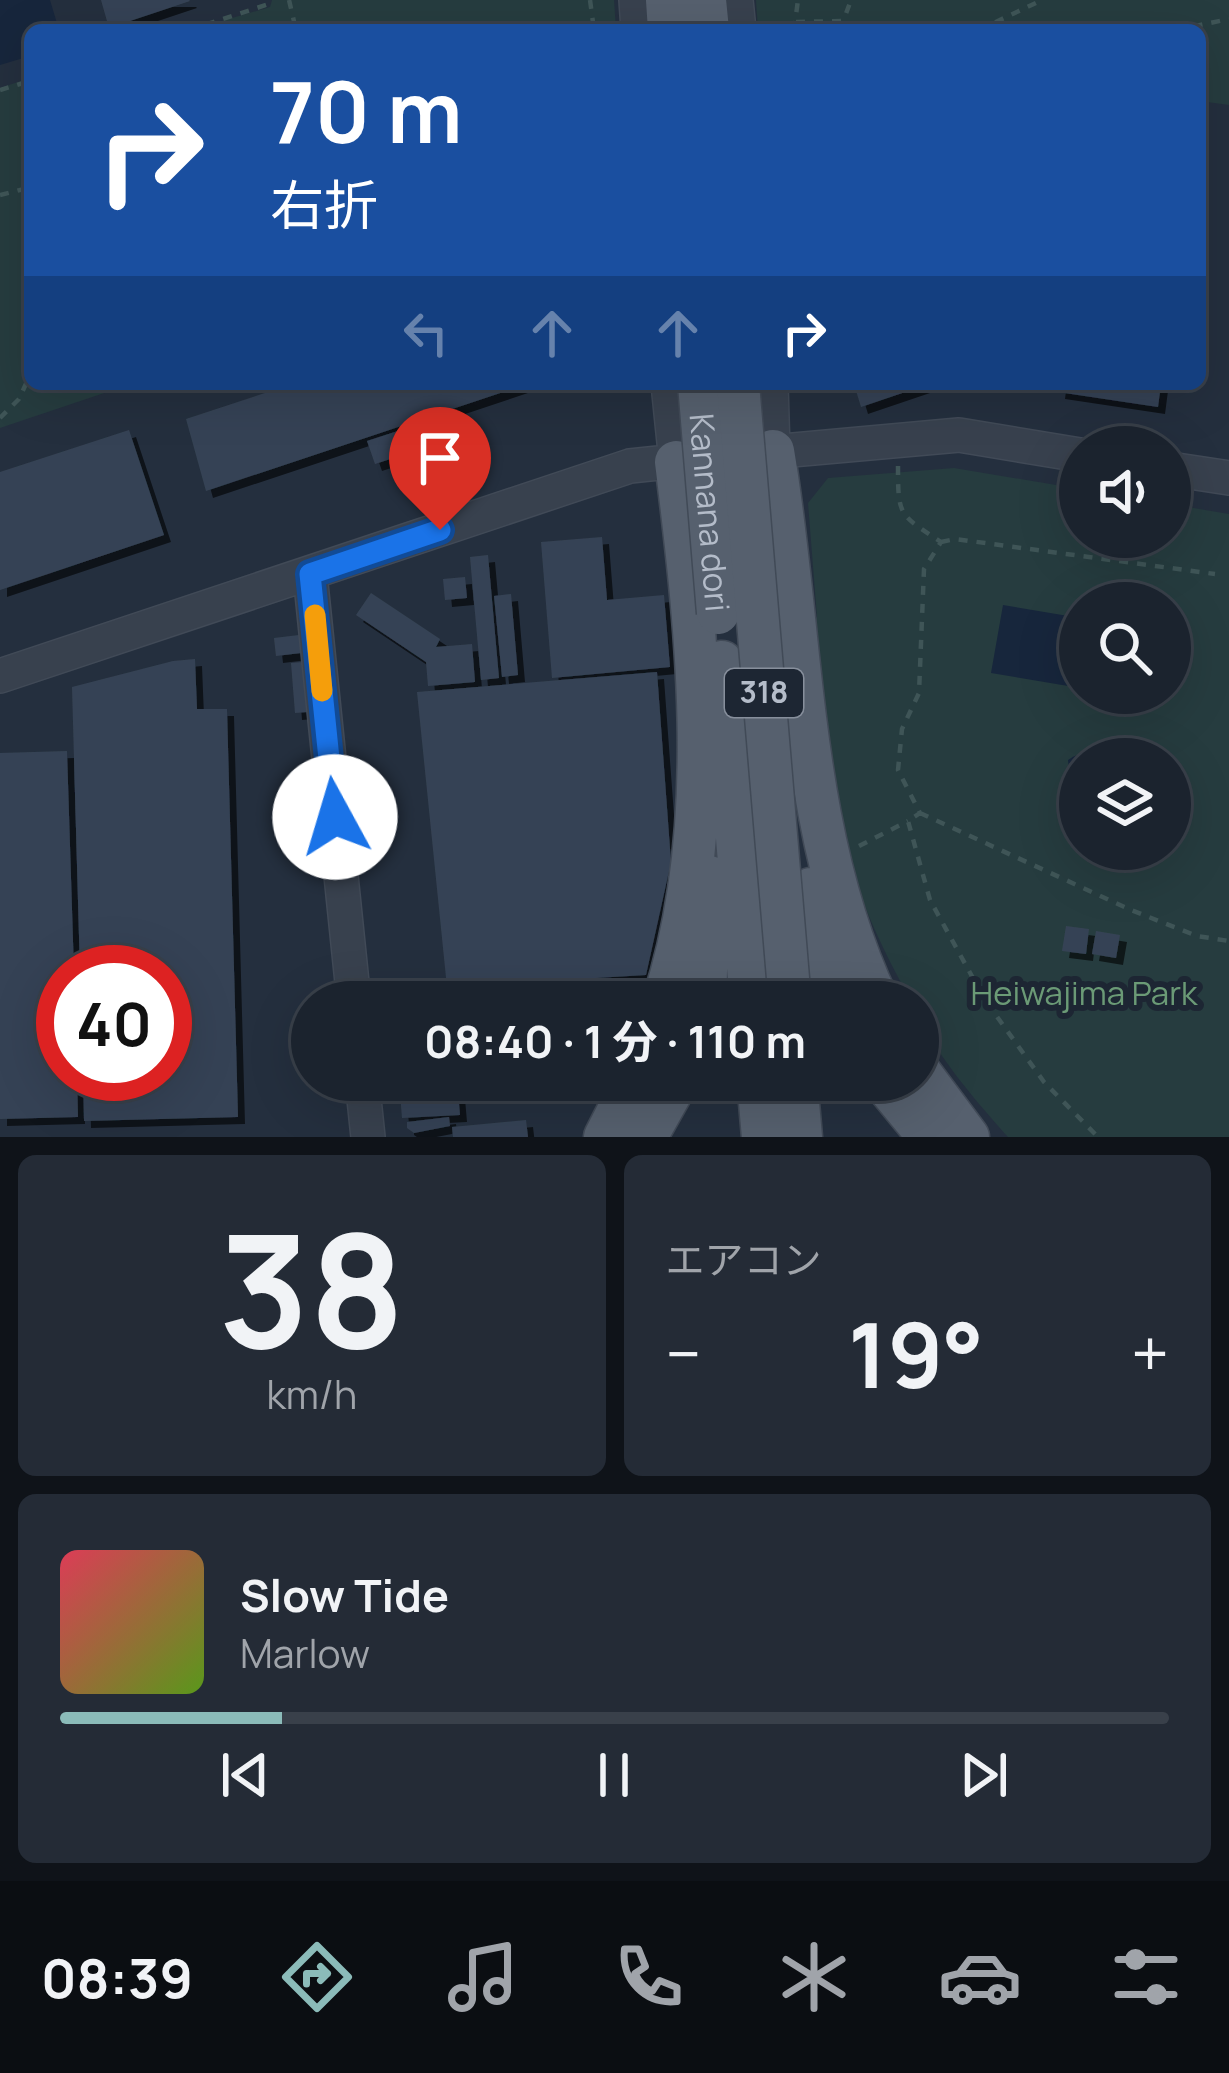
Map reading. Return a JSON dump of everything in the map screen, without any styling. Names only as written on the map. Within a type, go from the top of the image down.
[{"type":"main road","name":"Kannana dori","points":[[700,390],[737,612],[787,981]]},
{"type":"main road","name":"Kannana dori","points":[[738,390],[737,612],[750,981]]},
{"type":"main road","points":[[773,451],[828,861],[868,981]]},
{"type":"main road","points":[[668,981],[686,900],[697,783],[693,644],[676,462]]},
{"type":"main road","points":[[707,981],[737,612]]},
{"type":"main road","points":[[737,612],[831,981]]},
{"type":"main road","points":[[939,1098],[968,1137]]},
{"type":"main road","points":[[605,1137],[623,1101]]},
{"type":"main road","points":[[646,1137],[666,1101]]},
{"type":"main road","points":[[760,1101],[763,1137]]},
{"type":"main road","points":[[798,1101],[801,1137]]},
{"type":"main road","points":[[899,1101],[929,1137]]},
{"type":"street","points":[[669,390],[676,462]]},
{"type":"street","points":[[771,390],[773,451]]},
{"type":"street","points":[[0,676],[629,466],[959,435],[1059,452]]},
{"type":"street","points":[[1030,483],[1036,449]]},
{"type":"street","points":[[1191,472],[1229,478]]},
{"type":"street","points":[[310,574],[352,981]]},
{"type":"street","points":[[364,1101],[368,1137]]},
{"type":"path","points":[[207,24],[270,0]]},
{"type":"path","points":[[842,24],[851,0]]},
{"type":"path","points":[[990,24],[1042,0]]},
{"type":"path","points":[[814,24],[842,21]]},
{"type":"path","points":[[0,418],[24,389]]},
{"type":"path","points":[[898,466],[898,506],[908,520],[941,542]]},
{"type":"path","points":[[1215,574],[955,539],[941,542],[924,569],[919,693],[902,729],[898,770],[920,813],[1131,910],[1197,936],[1229,941]]},
{"type":"path","points":[[828,861],[920,813]]},
{"type":"path","points":[[908,821],[929,899],[985,1000],[1044,1082],[1098,1137]]},
{"type":"green space","points":[[272,0],[614,0],[616,24],[212,24],[270,7]]},
{"type":"green space","points":[[756,0],[1229,0],[1229,105],[1206,102],[1206,24],[758,24]]},
{"type":"green space","points":[[24,80],[24,390],[113,390],[0,428],[0,88]]},
{"type":"green space","name":"Heiwajima Park","points":[[954,468],[1059,486],[1059,558],[1191,558],[1191,508],[1229,514],[1229,1137],[1008,1137],[940,1053],[939,981],[900,981],[849,860],[809,619],[817,617],[808,503],[828,478]]},
{"type":"water","points":[[0,0],[50,0],[57,24],[24,24],[24,58],[0,65]]},
{"type":"water","points":[[1003,605],[1059,614],[1059,684],[991,673]]},
{"type":"building","points":[[101,0],[190,1],[121,24],[108,24]]},
{"type":"building","points":[[274,390],[509,390],[206,491],[186,419]]},
{"type":"building","points":[[856,390],[911,390],[861,407]]},
{"type":"building","points":[[1058,390],[1160,390],[1158,407]]},
{"type":"building","points":[[410,427],[418,450],[375,464],[367,441]]},
{"type":"building","points":[[129,430],[164,535],[0,590],[0,472]]},
{"type":"building","points":[[602,537],[607,600],[664,595],[670,667],[552,678],[541,542]]},
{"type":"building","points":[[488,555],[499,678],[481,680],[470,557]]},
{"type":"building","points":[[465,577],[467,598],[445,600],[443,579]]},
{"type":"building","points":[[371,593],[440,639],[436,647],[472,644],[475,682],[428,686],[426,662],[356,615]]},
{"type":"building","points":[[511,594],[518,675],[502,677],[494,596]]},
{"type":"building","points":[[299,635],[301,653],[276,656],[274,638]]},
{"type":"building","points":[[195,659],[197,709],[227,709],[238,1117],[84,1121],[84,1101],[192,1101],[192,945],[79,945],[72,687]]},
{"type":"building","points":[[302,662],[307,712],[295,713],[291,663]]},
{"type":"building","points":[[657,672],[671,862],[646,975],[446,981],[417,692]]},
{"type":"building","points":[[67,751],[73,945],[36,945],[36,1101],[78,1101],[78,1117],[0,1119],[0,753]]},
{"type":"building","points":[[1066,926],[1089,929],[1086,954],[1062,951]]},
{"type":"building","points":[[1096,931],[1120,935],[1116,958],[1092,954]]},
{"type":"building","points":[[401,1101],[459,1101],[460,1115],[402,1118]]},
{"type":"building","points":[[449,1117],[450,1126],[414,1133],[407,1128],[407,1122]]},
{"type":"building","points":[[526,1120],[528,1137],[453,1137],[452,1127]]},
{"type":"slow traffic","points":[[315,615],[322,691]]},
{"type":"route","points":[[335,817],[310,574],[440,530]]}]
